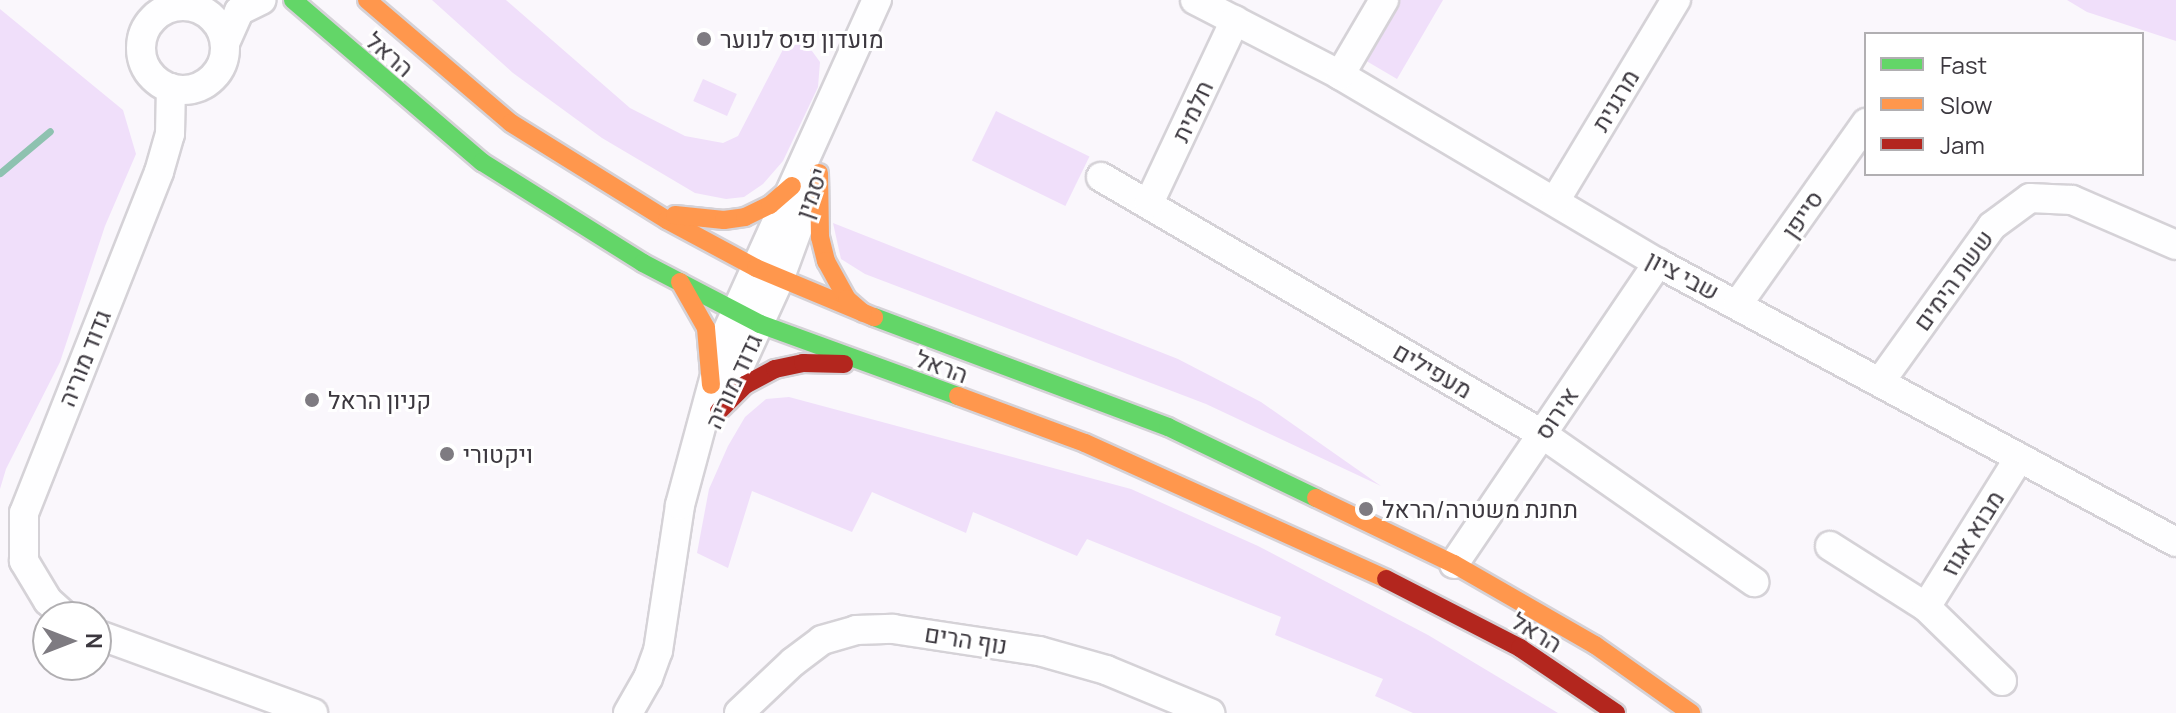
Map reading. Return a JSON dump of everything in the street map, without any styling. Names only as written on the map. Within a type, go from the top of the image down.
[{"type":"main road","name":"הראל","points":[[367,0],[511,123],[637,202],[767,274],[1168,427],[1454,564],[1595,645],[1691,713]]},
{"type":"main road","name":"הראל","points":[[292,2],[482,162],[537,199],[680,282],[748,318],[870,366],[1085,443],[1258,519],[1434,602],[1520,648],[1616,713]]},
{"type":"main road","points":[[819,173],[820,237],[826,261],[847,299],[863,313]]},
{"type":"main road","points":[[637,202],[666,214],[724,220],[745,217],[770,205],[792,186]]},
{"type":"main road","points":[[680,282],[706,328],[715,398],[775,369],[803,363],[870,366]]},
{"type":"street","points":[[225,43],[214,18],[200,3],[164,10],[145,29],[141,53],[150,74],[171,88],[185,90],[211,80],[220,69],[225,43],[239,11],[262,0]]},
{"type":"street","name":"יסמין","points":[[767,274],[792,186],[877,0]]},
{"type":"street","name":"שבי ציון","points":[[1195,0],[1340,75],[1658,263],[2176,542]]},
{"type":"street","points":[[1340,75],[1384,0]]},
{"type":"street","name":"מרגנית","points":[[1555,201],[1676,0]]},
{"type":"street","name":"חלמית","points":[[1149,203],[1235,20]]},
{"type":"street","name":"יסמין","points":[[748,318],[819,173],[852,58]]},
{"type":"street","name":"גדוד מוריה","points":[[48,601],[24,561],[24,513],[32,485],[159,172],[170,134],[171,88]]},
{"type":"street","name":"סייפן","points":[[1738,304],[1864,126]]},
{"type":"street","name":"מעפילים","points":[[1101,177],[1542,434],[1754,582]]},
{"type":"street","name":"ששת הימים","points":[[1880,382],[1992,226],[2030,198],[2072,200],[2176,245]]},
{"type":"street","name":"אירוס","points":[[1454,564],[1658,263]]},
{"type":"street","name":"גדוד מוריה","points":[[628,713],[648,678],[658,651],[686,482],[715,398],[748,318]]},
{"type":"street","name":"מבוא אגוז","points":[[1926,607],[2019,458]]},
{"type":"street","points":[[1830,546],[1926,607],[2002,681]]},
{"type":"street","name":"נוף הרים","points":[[739,713],[793,662],[822,640],[856,630],[893,629],[1039,651],[1106,670],[1210,713]]},
{"type":"street","points":[[112,640],[313,713]]},
{"type":"shaded area","points":[[432,0],[506,0],[630,108],[685,136],[723,143],[738,136],[790,36],[812,51],[820,62],[818,87],[783,161],[763,184],[744,197],[726,199],[695,193],[602,138],[513,73]]},
{"type":"shaded area","points":[[1397,0],[1443,0],[1397,79],[1363,59]]},
{"type":"shaded area","points":[[2067,0],[2176,0],[2176,41],[2087,12]]},
{"type":"shaded area","points":[[0,9],[123,110],[136,154],[105,226],[60,362],[6,469],[0,489]]},
{"type":"shaded area","points":[[703,79],[737,94],[727,116],[693,101]]},
{"type":"shaded area","points":[[996,111],[1089,157],[1065,206],[972,160]]},
{"type":"shaded area","points":[[833,223],[1178,359],[1261,402],[1381,486],[1206,404],[865,274],[841,259]]},
{"type":"shaded area","points":[[789,397],[1131,489],[1258,546],[1428,635],[1558,713],[1413,713],[1375,696],[1383,679],[1275,635],[1281,617],[1087,539],[1077,556],[973,512],[966,533],[872,492],[852,532],[752,491],[728,568],[697,553],[709,489],[745,417],[766,399]]},
{"type":"waterway","points":[[0,173],[50,131]]},
{"type":"traffic: fast","points":[[293,0],[482,162],[643,263],[760,324],[958,396]]},
{"type":"traffic: fast","points":[[874,317],[1168,427],[1316,498]]},
{"type":"traffic: slow","points":[[367,0],[511,123],[667,220],[756,268],[874,317]]},
{"type":"traffic: slow","points":[[819,173],[820,237],[826,261],[847,299],[863,313]]},
{"type":"traffic: slow","points":[[675,215],[724,220],[745,217],[770,205],[792,186]]},
{"type":"traffic: slow","points":[[680,282],[706,328],[711,385]]},
{"type":"traffic: slow","points":[[958,396],[1085,443],[1386,579]]},
{"type":"traffic: slow","points":[[1316,498],[1454,564],[1595,645],[1691,713]]},
{"type":"traffic: jam","points":[[719,411],[745,385],[775,369],[803,363],[844,364]]},
{"type":"traffic: jam","points":[[1386,579],[1520,648],[1616,713]]},
{"type":"place","name":"מועדון פיס לנוער","points":[[704,39]]},
{"type":"place","name":"קניון הראל","points":[[312,400]]},
{"type":"place","name":"ויקטורי","points":[[447,454]]},
{"type":"place","name":"תחנת משטרה/הראל","points":[[1366,509]]}]
